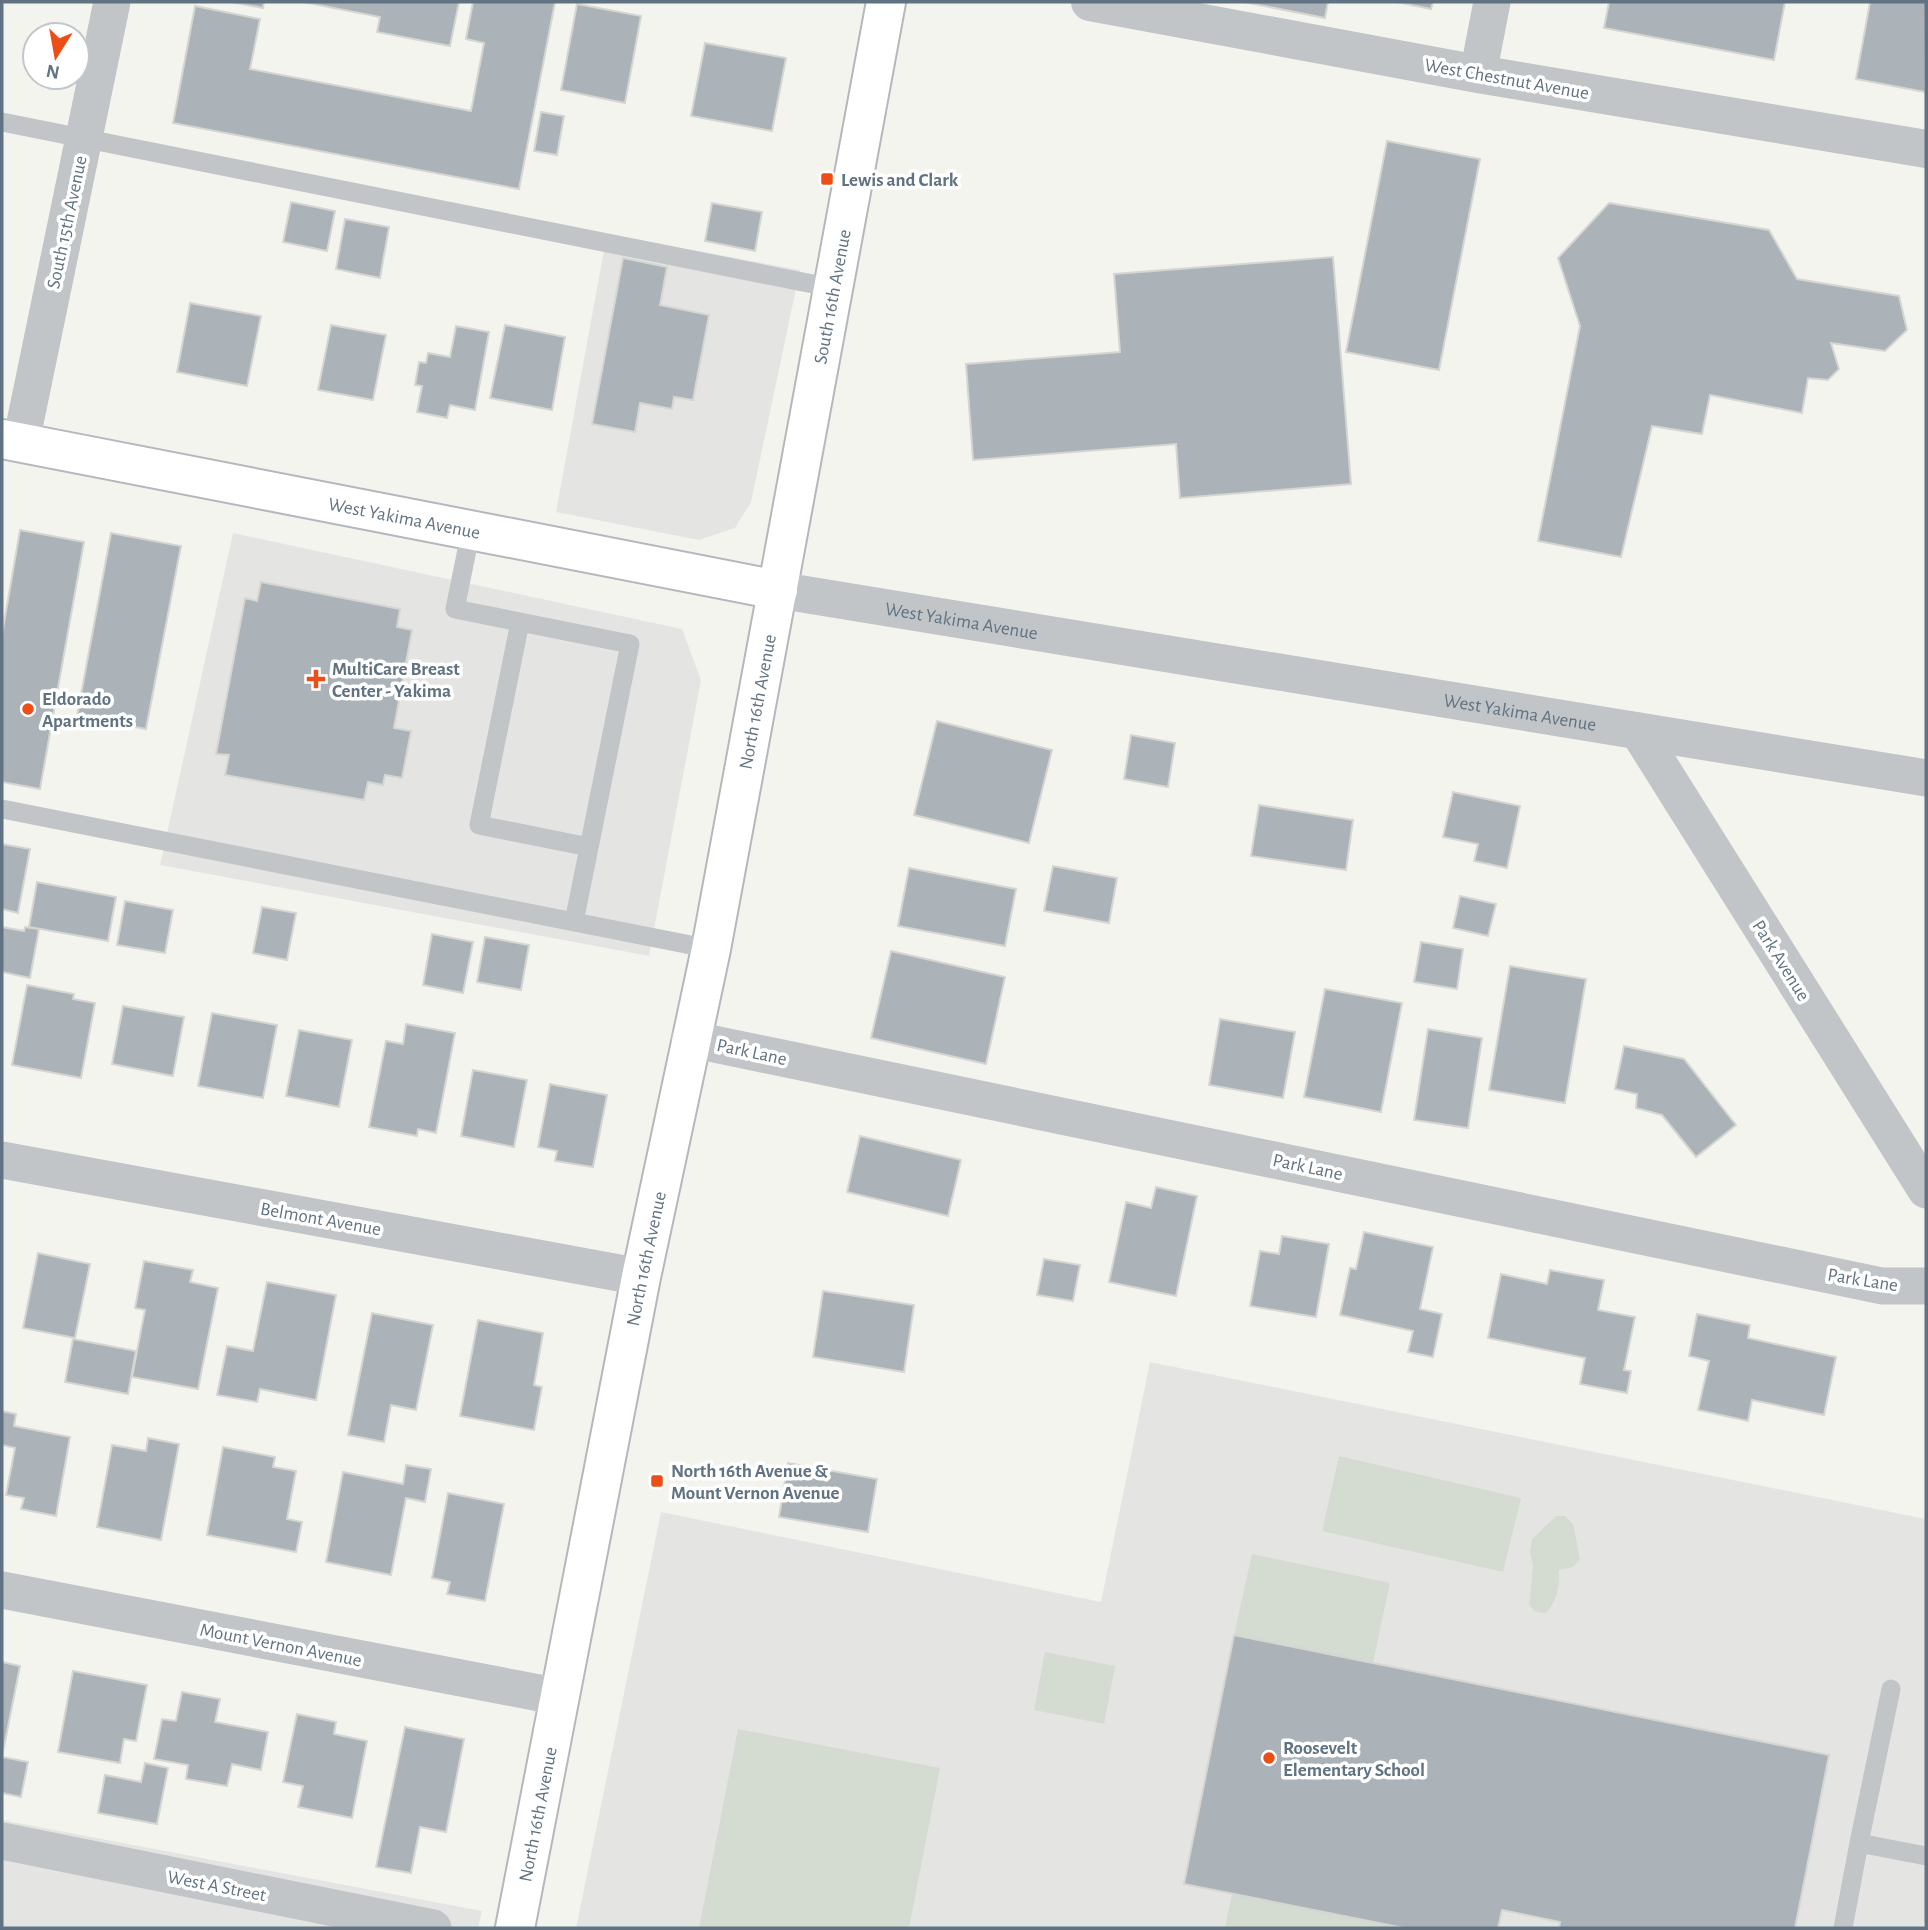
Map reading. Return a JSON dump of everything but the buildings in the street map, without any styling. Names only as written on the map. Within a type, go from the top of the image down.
[{"type":"main road","name":"South 16th Avenue","points":[[778,590],[886,2]]},
{"type":"main road","name":"West Yakima Avenue","points":[[11,440],[778,590]]},
{"type":"main road","name":"North 16th Avenue","points":[[515,1928],[641,1277],[711,948],[778,590]]},
{"type":"street","name":"South 15th Avenue","points":[[11,440],[84,137],[112,2]]},
{"type":"street","name":"West Chestnut Avenue","points":[[1090,2],[1193,11],[1478,74],[1926,149]]},
{"type":"street","points":[[1478,74],[1492,2]]},
{"type":"street","name":"West Yakima Avenue","points":[[778,590],[1926,778]]},
{"type":"street","name":"Park Avenue","points":[[1638,731],[1926,1189]]},
{"type":"street","name":"Park Lane","points":[[690,1038],[1881,1286],[1926,1286]]},
{"type":"street","name":"Belmont Avenue","points":[[2,1160],[641,1277]]},
{"type":"street","name":"Mount Vernon Avenue","points":[[2,1590],[560,1697]]},
{"type":"street","name":"West A Street","points":[[2,1841],[433,1928]]},
{"type":"lane","points":[[2,122],[834,288]]},
{"type":"lane","points":[[471,530],[456,609],[630,644],[574,922]]},
{"type":"lane","points":[[520,622],[479,825],[589,847]]},
{"type":"lane","points":[[2,809],[711,948]]},
{"type":"lane","points":[[1843,1928],[1891,1689]]},
{"type":"lane","points":[[1859,1843],[1926,1856]]},
{"type":"shaded area","points":[[607,234],[800,270],[751,502],[735,528],[699,540],[556,512]]},
{"type":"shaded area","points":[[233,533],[682,629],[701,680],[649,956],[160,865]]},
{"type":"shaded area","name":"Roosevelt Elementary School","points":[[1150,1362],[1926,1519],[1926,1914],[1923,1928],[576,1928],[661,1512],[1101,1602]]},
{"type":"shaded area","points":[[1339,1456],[1521,1498],[1503,1572],[1322,1531]]},
{"type":"shaded area","points":[[1556,1516],[1565,1516],[1573,1524],[1580,1559],[1573,1567],[1559,1570],[1558,1588],[1553,1603],[1546,1613],[1536,1612],[1529,1605],[1533,1566],[1530,1552],[1532,1539]]},
{"type":"shaded area","points":[[1252,1554],[1390,1583],[1373,1663],[1234,1635]]},
{"type":"shaded area","points":[[1045,1652],[1115,1666],[1104,1724],[1034,1710]]},
{"type":"shaded area","points":[[738,1729],[940,1768],[909,1928],[699,1928]]},
{"type":"shaded area","points":[[2,1820],[482,1911],[478,1928],[2,1928]]},
{"type":"shaded area","points":[[1232,1894],[1404,1928],[1225,1928]]},
{"type":"place","name":"Lewis and Clark","points":[[827,179]]},
{"type":"place","name":"MultiCare Breast Center - Yakima","points":[[316,679]]},
{"type":"place","name":"Eldorado Apartments","points":[[28,709]]},
{"type":"place","name":"North 16th Avenue & Mount Vernon Avenue","points":[[657,1481]]},
{"type":"place","name":"Roosevelt Elementary School","points":[[1269,1758]]}]
